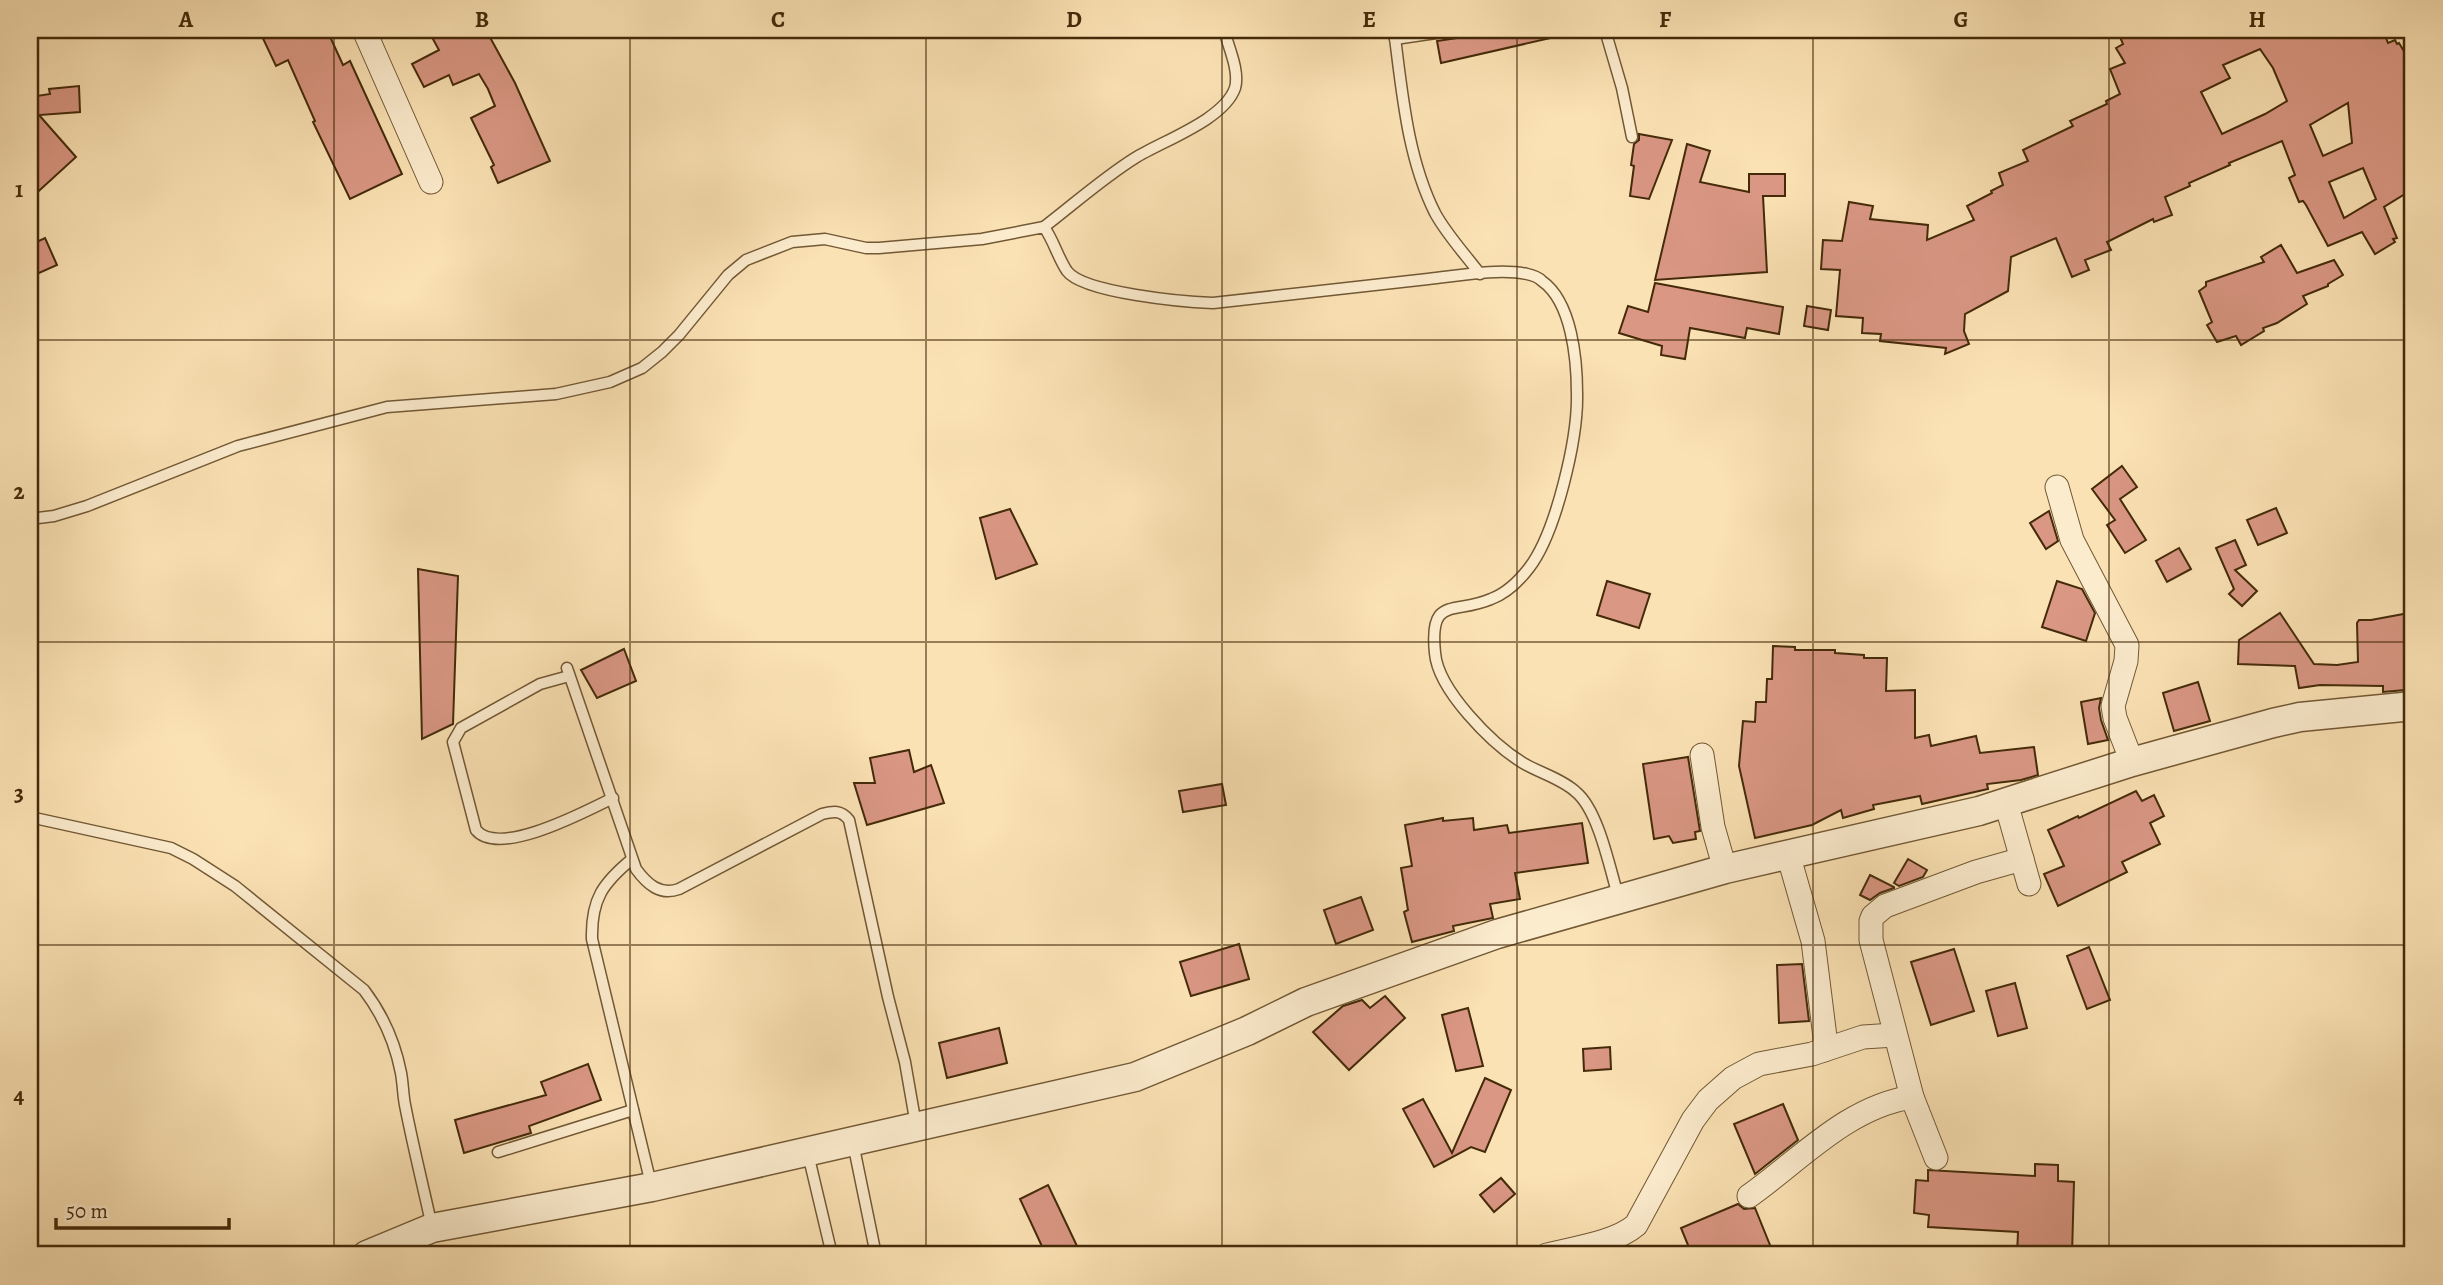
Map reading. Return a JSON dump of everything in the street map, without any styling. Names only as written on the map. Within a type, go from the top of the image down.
[{"type":"street","points":[[364,30],[431,182]]},
{"type":"street","points":[[2057,486],[2072,540],[2127,645],[2126,661],[2113,706],[2132,762]]},
{"type":"street","points":[[367,1255],[432,1228],[652,1187],[1135,1077],[1247,1031],[1306,1002],[1497,934],[1725,869],[1979,811],[2132,762],[2300,717],[2413,706]]},
{"type":"street","points":[[1702,755],[1713,827],[1725,869]]},
{"type":"street","points":[[2006,803],[2029,884]]},
{"type":"street","points":[[1788,855],[1813,940],[1823,1017],[1824,1050]]},
{"type":"street","points":[[1936,1158],[1912,1097],[1871,940],[1871,921],[1885,906],[1976,872],[2022,859]]},
{"type":"street","points":[[1547,1255],[1628,1232],[1636,1225],[1693,1120],[1708,1100],[1732,1078],[1759,1064],[1824,1050],[1863,1037],[1895,1035]]},
{"type":"street","points":[[1749,1196],[1856,1116],[1877,1106],[1912,1097]]},
{"type":"lane","points":[[30,519],[54,516],[87,506],[238,446],[387,407],[556,394],[610,382],[642,369],[662,352],[728,275],[746,260],[792,242],[825,239],[866,248],[879,248],[982,239],[1044,228],[1134,159],[1212,115],[1225,104],[1236,84],[1236,74],[1224,30]]},
{"type":"lane","points":[[1456,30],[1394,34],[1407,126],[1422,183],[1436,214],[1480,274]]},
{"type":"lane","points":[[1605,30],[1622,88],[1632,136]]},
{"type":"lane","points":[[1044,228],[1067,271],[1083,282],[1100,288],[1183,302],[1213,303],[1480,274],[1528,274],[1542,281],[1563,304],[1575,367],[1577,412],[1565,477],[1551,523],[1531,565],[1516,583],[1490,600],[1443,611],[1436,620],[1436,661],[1446,686],[1504,750],[1576,792],[1586,803],[1599,829],[1619,899]]},
{"type":"lane","points":[[613,798],[536,834],[489,839],[481,836],[477,830],[453,742],[461,728],[540,684],[568,672],[613,798],[636,869],[650,885],[664,892],[671,892],[822,814],[834,811],[843,813],[851,827],[888,998],[905,1062],[916,1125]]},
{"type":"lane","points":[[30,817],[171,848],[194,859],[285,924],[364,990],[383,1017],[394,1048],[432,1228]]},
{"type":"lane","points":[[632,859],[609,878],[598,898],[592,926],[598,963],[652,1187]]},
{"type":"lane","points":[[498,1152],[633,1110]]},
{"type":"lane","points":[[853,1140],[876,1255]]},
{"type":"lane","points":[[808,1151],[832,1255]]},
{"type":"building","points":[[259,30],[327,30],[343,65],[350,61],[402,174],[350,199],[313,122],[315,121],[288,60],[276,66]]},
{"type":"building","points":[[428,30],[486,30],[515,83],[550,161],[498,183],[491,167],[494,165],[471,118],[495,106],[488,89],[479,74],[453,85],[449,75],[424,87],[412,64],[439,50]]},
{"type":"building","points":[[1480,30],[1554,30],[1555,37],[1441,63],[1437,41]]},
{"type":"building","points":[[2117,30],[2305,30],[2307,34],[2316,30],[2383,30],[2388,43],[2395,40],[2399,43],[2413,66],[2413,95],[2406,100],[2413,112],[2413,189],[2384,207],[2397,238],[2393,239],[2395,242],[2375,254],[2362,232],[2328,246],[2306,205],[2303,201],[2299,202],[2289,178],[2295,175],[2282,141],[2229,163],[2230,165],[2165,197],[2172,215],[2154,222],[2153,219],[2107,242],[2111,250],[2085,260],[2089,270],[2072,277],[2056,238],[2011,257],[2008,291],[1965,314],[1964,331],[1969,344],[1945,354],[1946,348],[1880,341],[1881,334],[1862,333],[1863,318],[1836,316],[1840,270],[1821,269],[1823,240],[1842,241],[1849,202],[1873,206],[1870,219],[1928,225],[1927,240],[1974,220],[1967,206],[2003,185],[1999,173],[2028,161],[2023,150],[2073,126],[2070,121],[2107,104],[2106,101],[2120,94],[2110,69],[2125,63],[2116,48],[2123,44]],"holes":[[[2260,49],[2273,68],[2287,101],[2222,134],[2201,92],[2230,78],[2223,65]],[[2348,103],[2352,143],[2323,156],[2310,125]],[[2363,168],[2376,199],[2344,218],[2329,182]]]},
{"type":"building","points":[[79,86],[80,112],[39,115],[76,157],[30,199],[30,97],[50,94],[49,89]]},
{"type":"building","points":[[1639,134],[1672,140],[1649,199],[1630,196],[1634,144],[1639,140]]},
{"type":"building","points":[[1687,144],[1710,151],[1700,182],[1749,192],[1749,174],[1785,174],[1785,196],[1763,196],[1767,272],[1655,280]]},
{"type":"building","points":[[45,238],[57,265],[30,277],[30,245]]},
{"type":"building","points":[[2281,245],[2297,273],[2334,260],[2343,275],[2328,286],[2303,296],[2307,304],[2277,323],[2263,328],[2264,331],[2241,345],[2236,336],[2217,342],[2207,325],[2212,322],[2199,291],[2206,286],[2206,282],[2264,262],[2261,257]]},
{"type":"building","points":[[1655,283],[1783,307],[1779,334],[1747,328],[1745,338],[1690,328],[1685,359],[1661,355],[1662,346],[1619,333],[1628,306],[1648,312]]},
{"type":"building","points":[[1807,306],[1831,310],[1828,330],[1804,326]]},
{"type":"building","points":[[2122,466],[2137,487],[2120,499],[2146,540],[2125,553],[2107,525],[2115,520],[2092,489]]},
{"type":"building","points":[[2276,508],[2287,533],[2258,545],[2247,520]]},
{"type":"building","points":[[1010,509],[1037,564],[996,579],[980,518]]},
{"type":"building","points":[[2049,511],[2058,541],[2046,549],[2030,523]]},
{"type":"building","points":[[2235,540],[2246,565],[2235,570],[2257,591],[2242,606],[2229,594],[2234,589],[2216,548]]},
{"type":"building","points":[[2179,548],[2191,569],[2167,582],[2156,561]]},
{"type":"building","points":[[418,569],[458,576],[453,724],[422,739]]},
{"type":"building","points":[[1607,581],[1650,594],[1639,628],[1597,615]]},
{"type":"building","points":[[2057,581],[2082,589],[2095,613],[2086,641],[2042,627]]},
{"type":"building","points":[[2280,613],[2314,664],[2337,665],[2358,662],[2359,620],[2409,613],[2412,634],[2406,634],[2405,690],[2383,692],[2383,686],[2320,685],[2299,688],[2295,666],[2238,664],[2239,640]]},
{"type":"building","points":[[1773,646],[1795,647],[1795,650],[1835,650],[1835,653],[1864,655],[1864,658],[1887,658],[1886,691],[1915,690],[1915,738],[1929,735],[1931,746],[1976,736],[1980,753],[2034,747],[2038,775],[1987,784],[1988,789],[1922,804],[1920,796],[1873,805],[1874,809],[1843,818],[1841,810],[1812,825],[1755,838],[1739,766],[1743,721],[1755,722],[1756,702],[1766,702],[1767,679],[1772,679]]},
{"type":"building","points":[[624,649],[636,681],[597,698],[581,670]]},
{"type":"building","points":[[2198,682],[2210,721],[2174,731],[2163,693]]},
{"type":"building","points":[[2101,698],[2101,720],[2108,740],[2088,744],[2081,702]]},
{"type":"building","points":[[909,750],[914,772],[931,765],[944,803],[867,825],[854,783],[875,783],[870,758]]},
{"type":"building","points":[[1688,757],[1700,831],[1695,832],[1696,839],[1673,843],[1669,836],[1654,839],[1643,764]]},
{"type":"building","points":[[1222,784],[1226,805],[1183,812],[1179,791]]},
{"type":"building","points":[[2136,791],[2142,801],[2154,795],[2164,816],[2150,823],[2160,844],[2122,862],[2127,872],[2058,906],[2044,874],[2064,866],[2048,830]]},
{"type":"building","points":[[1443,818],[1443,821],[1473,818],[1474,830],[1507,825],[1509,833],[1582,823],[1588,863],[1515,873],[1520,899],[1490,904],[1493,918],[1453,926],[1454,931],[1412,942],[1404,912],[1408,910],[1401,868],[1412,866],[1405,825]]},
{"type":"building","points":[[1908,859],[1927,870],[1923,877],[1899,886],[1894,883]]},
{"type":"building","points":[[1870,875],[1894,888],[1870,900],[1860,895]]},
{"type":"building","points":[[1361,897],[1373,930],[1336,944],[1324,910]]},
{"type":"building","points":[[1239,944],[1249,979],[1191,996],[1180,962]]},
{"type":"building","points":[[2089,947],[2110,1000],[2087,1009],[2067,956]]},
{"type":"building","points":[[1954,949],[1974,1011],[1931,1025],[1911,962]]},
{"type":"building","points":[[1802,964],[1809,1021],[1779,1023],[1777,965]]},
{"type":"building","points":[[2015,983],[2027,1028],[1998,1036],[1986,991]]},
{"type":"building","points":[[1385,996],[1405,1018],[1349,1070],[1313,1032],[1343,1006],[1362,1000],[1370,1008]]},
{"type":"building","points":[[1468,1008],[1483,1066],[1456,1071],[1442,1015]]},
{"type":"building","points":[[999,1028],[1007,1063],[947,1078],[939,1043]]},
{"type":"building","points":[[1610,1047],[1611,1069],[1584,1071],[1583,1049]]},
{"type":"building","points":[[588,1064],[601,1100],[529,1126],[531,1133],[464,1153],[455,1120],[546,1095],[541,1082]]},
{"type":"building","points":[[1485,1078],[1511,1090],[1485,1152],[1471,1147],[1434,1167],[1403,1109],[1423,1099],[1452,1153]]},
{"type":"building","points":[[1783,1104],[1798,1140],[1755,1174],[1734,1124]]},
{"type":"building","points":[[2035,1164],[2058,1165],[2058,1181],[2074,1182],[2072,1255],[2017,1255],[2018,1232],[1928,1227],[1929,1215],[1914,1213],[1916,1180],[1928,1181],[1928,1170],[2035,1176]]},
{"type":"building","points":[[1501,1178],[1515,1194],[1494,1212],[1480,1195]]},
{"type":"building","points":[[1048,1185],[1077,1246],[1057,1255],[1046,1255],[1020,1199]]},
{"type":"building","points":[[1738,1204],[1744,1209],[1755,1208],[1774,1255],[1692,1255],[1681,1228]]}]
